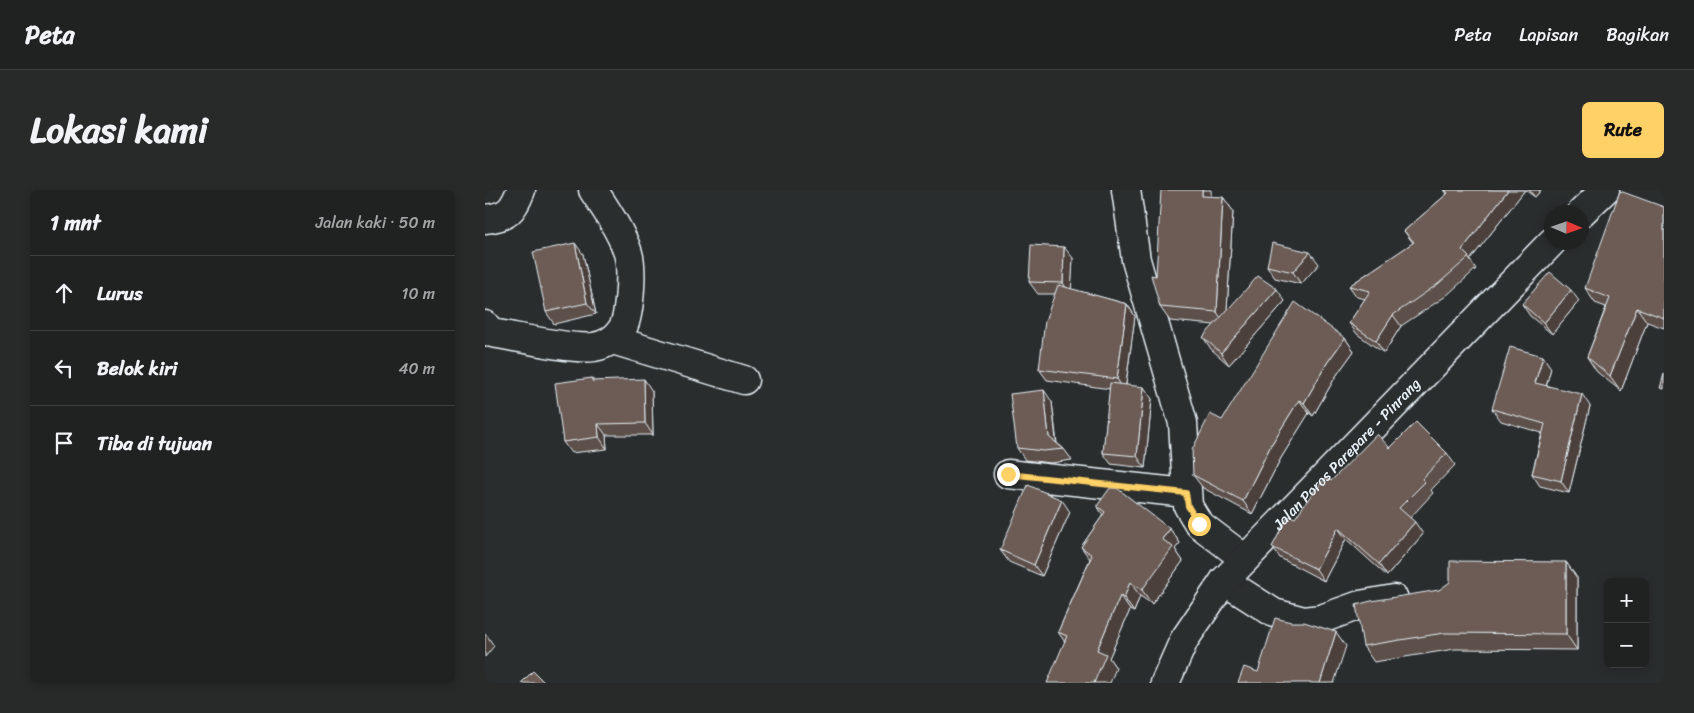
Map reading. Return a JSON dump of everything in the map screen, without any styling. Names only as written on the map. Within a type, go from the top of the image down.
[{"type":"main road","points":[[485,219],[501,217],[511,210],[521,190]]},
{"type":"main road","points":[[487,332],[574,346],[594,347],[613,340],[623,328],[628,300],[629,257],[605,209],[593,190]]},
{"type":"main road","points":[[1126,190],[1136,260],[1183,423],[1188,506],[1199,524],[1245,559]]},
{"type":"main road","points":[[1589,205],[1605,190]]},
{"type":"main road","name":"Jalan Poros Parepare - Pinrang","points":[[1165,683],[1183,640],[1224,581],[1544,250]]},
{"type":"main road","points":[[613,340],[744,380]]},
{"type":"main road","points":[[1008,474],[1186,493]]},
{"type":"main road","points":[[1224,581],[1274,613],[1304,621],[1321,619],[1360,605],[1422,594]]},
{"type":"building","points":[[1161,190],[1202,190],[1202,196],[1223,197],[1217,312],[1160,307],[1151,275],[1156,276]]},
{"type":"building","points":[[1445,190],[1508,190],[1462,250],[1469,257],[1438,284],[1393,315],[1376,341],[1349,323],[1370,291],[1349,286],[1414,242],[1404,231],[1448,193]]},
{"type":"building","points":[[1620,191],[1664,207],[1664,318],[1637,308],[1610,376],[1587,357],[1610,298],[1585,288]]},
{"type":"building","points":[[575,243],[587,303],[546,312],[533,252]]},
{"type":"building","points":[[1272,243],[1310,252],[1293,272],[1267,266]]},
{"type":"building","points":[[1031,245],[1064,247],[1063,283],[1029,282]]},
{"type":"building","points":[[1550,272],[1571,290],[1544,323],[1522,304]]},
{"type":"building","points":[[1258,276],[1277,289],[1221,353],[1203,337]]},
{"type":"building","points":[[1058,285],[1127,304],[1117,379],[1039,369],[1045,321]]},
{"type":"building","points":[[1295,302],[1345,338],[1327,363],[1304,403],[1299,400],[1271,445],[1243,501],[1193,475],[1192,450],[1210,414],[1222,420]]},
{"type":"building","points":[[1510,347],[1543,356],[1535,383],[1582,394],[1561,481],[1532,474],[1545,424],[1492,409]]},
{"type":"building","points":[[1664,374],[1664,389],[1660,388]]},
{"type":"building","points":[[592,378],[592,381],[644,379],[645,423],[598,424],[599,437],[563,442],[555,383]]},
{"type":"building","points":[[1110,383],[1144,387],[1137,456],[1103,453]]},
{"type":"building","points":[[1044,390],[1049,437],[1064,449],[1043,451],[1017,448],[1010,394]]},
{"type":"building","points":[[1416,422],[1447,453],[1422,479],[1425,482],[1399,508],[1415,522],[1379,564],[1338,528],[1316,569],[1272,547],[1287,518],[1290,516],[1295,518],[1314,491],[1326,478],[1331,481],[1377,434],[1390,448]]},
{"type":"building","points":[[1028,485],[1062,500],[1034,565],[1000,550]]},
{"type":"building","points":[[1110,488],[1117,488],[1170,529],[1162,539],[1173,547],[1142,590],[1130,582],[1124,598],[1120,596],[1097,650],[1106,654],[1094,683],[1047,683],[1067,636],[1058,632],[1092,555],[1081,547],[1105,512],[1097,506]]},
{"type":"building","points":[[1450,561],[1566,562],[1566,634],[1444,633],[1363,646],[1356,605],[1439,590],[1450,582]]},
{"type":"building","points":[[1275,618],[1291,622],[1304,622],[1336,632],[1320,683],[1238,683],[1244,667],[1258,672]]},
{"type":"building","points":[[533,671],[545,683],[521,683]]},
{"type":"route","points":[[1008,474],[1186,493],[1188,506],[1199,524]]}]
